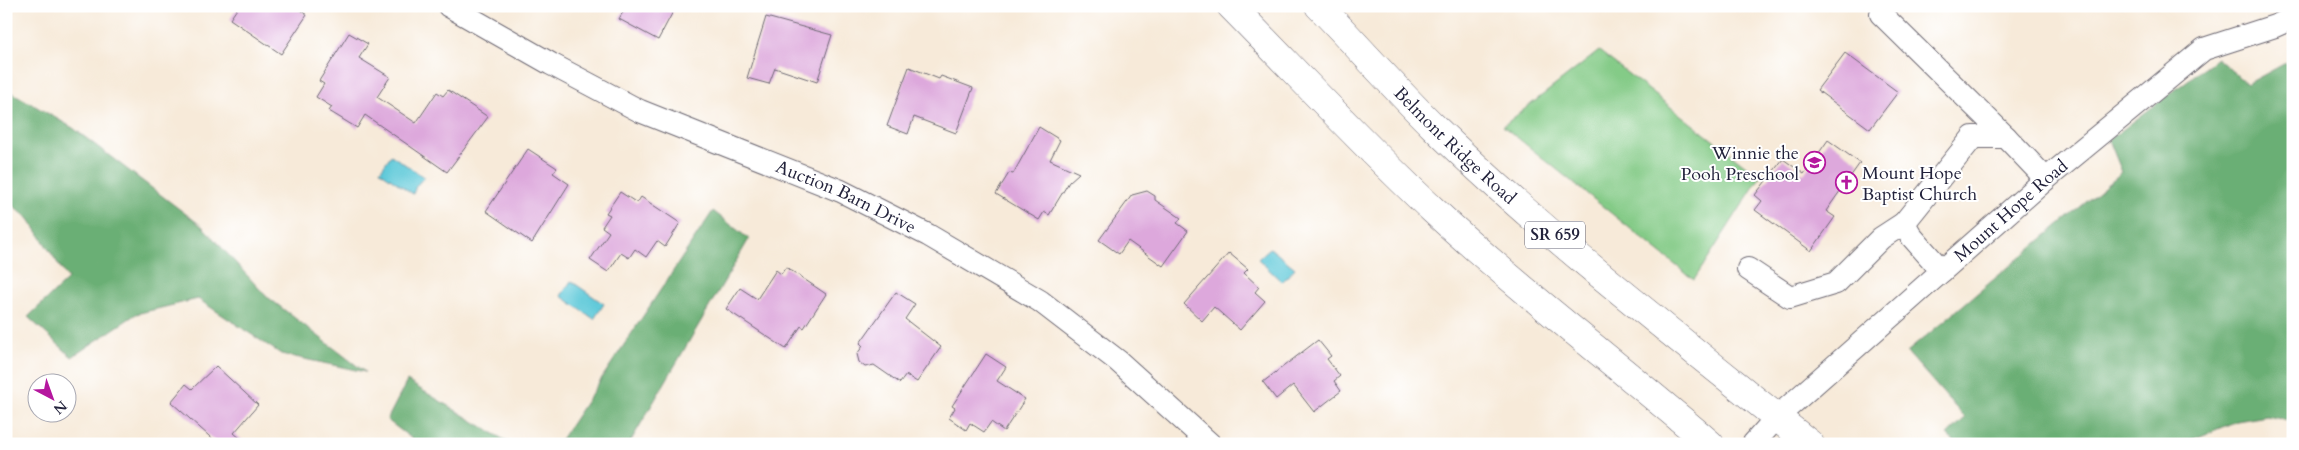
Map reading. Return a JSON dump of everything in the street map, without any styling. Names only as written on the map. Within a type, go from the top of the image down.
[{"type":"main road","points":[[1232,6],[1432,209],[1512,280],[1619,366],[1710,444]]},
{"type":"main road","name":"Belmont Ridge Road","points":[[1319,6],[1434,126],[1496,184],[1569,247],[1810,444]]},
{"type":"street","name":"Auction Barn Drive","points":[[449,6],[551,64],[640,111],[841,190],[928,235],[1040,301],[1118,362],[1210,444]]},
{"type":"street","points":[[1881,14],[2046,179]]},
{"type":"street","name":"Mount Hope Road","points":[[1753,444],[1777,417],[2046,179],[2204,49],[2275,26],[2293,18]]},
{"type":"street","points":[[1748,269],[1790,297],[1836,283],[1881,238],[1904,224],[1973,137],[2006,137]]},
{"type":"street","points":[[1904,224],[1912,237],[1942,271]]},
{"type":"green space","points":[[1599,51],[1760,177],[1694,280],[1503,126]]},
{"type":"green space","points":[[2217,58],[2247,84],[2293,59],[2293,424],[2286,420],[2267,416],[2237,421],[2181,444],[1957,444],[1947,435],[1965,418],[1907,352],[2122,172],[2109,140]]},
{"type":"green space","points":[[6,89],[73,128],[203,227],[265,295],[365,372],[281,354],[198,299],[136,314],[72,357],[28,317],[68,279],[29,219],[6,200]]},
{"type":"green space","points":[[713,211],[749,239],[629,444],[558,444]]},
{"type":"green space","points":[[407,381],[511,444],[419,444],[387,420]]},
{"type":"water","points":[[391,155],[424,177],[416,186],[413,194],[380,171]]},
{"type":"water","points":[[1270,248],[1295,268],[1282,282],[1258,259]]},
{"type":"water","points":[[571,281],[604,304],[594,319],[561,296]]},
{"type":"building","points":[[239,6],[294,6],[307,15],[281,54],[230,19]]},
{"type":"building","points":[[626,6],[676,6],[658,40],[619,19]]},
{"type":"building","points":[[766,17],[832,35],[817,82],[775,68],[769,84],[747,78]]},
{"type":"building","points":[[349,33],[368,44],[359,58],[390,77],[377,97],[416,123],[437,92],[443,96],[448,90],[488,117],[447,172],[365,115],[357,128],[329,111],[332,107],[316,97],[324,84],[319,81]]},
{"type":"building","points":[[1845,53],[1898,92],[1870,129],[1817,90]]},
{"type":"building","points":[[909,67],[939,79],[941,76],[973,88],[956,133],[914,117],[908,134],[887,126]]},
{"type":"building","points":[[1039,127],[1060,140],[1050,160],[1079,173],[1069,182],[1049,215],[1044,212],[1039,220],[996,194],[1009,173],[1013,174]]},
{"type":"building","points":[[1828,140],[1860,163],[1826,211],[1835,217],[1811,251],[1755,210],[1762,201],[1755,195],[1783,159],[1804,174]]},
{"type":"building","points":[[528,149],[557,168],[553,173],[569,184],[532,243],[486,211]]},
{"type":"building","points":[[1147,191],[1155,196],[1155,200],[1181,218],[1177,223],[1188,231],[1163,266],[1128,241],[1119,254],[1099,240],[1132,195]]},
{"type":"building","points":[[620,192],[637,203],[641,197],[680,223],[665,247],[657,241],[646,257],[635,249],[629,258],[621,253],[608,272],[590,260],[609,232],[602,227],[610,215],[606,213]]},
{"type":"building","points":[[1229,253],[1248,269],[1244,273],[1259,287],[1255,292],[1265,301],[1240,330],[1214,307],[1202,321],[1184,304]]},
{"type":"building","points":[[786,267],[826,294],[804,328],[801,326],[786,349],[726,309],[740,288],[757,299],[776,270],[781,274]]},
{"type":"building","points":[[896,292],[915,304],[905,319],[941,347],[917,382],[906,375],[900,383],[874,365],[865,367],[859,362],[857,354],[863,346],[860,343]]},
{"type":"building","points":[[1318,340],[1331,356],[1327,359],[1340,376],[1334,381],[1341,391],[1314,412],[1293,385],[1276,399],[1263,382]]},
{"type":"building","points":[[986,354],[1006,367],[997,381],[1025,399],[1004,431],[991,422],[984,432],[970,423],[966,430],[949,418],[955,408],[952,406]]},
{"type":"building","points":[[216,366],[258,405],[234,433],[247,444],[218,444],[171,402],[186,384],[192,389]]},
{"type":"place","name":"Winnie the Pooh Preschool","points":[[1815,163]]},
{"type":"place","name":"Mount Hope Baptist Church","points":[[1846,183]]}]
